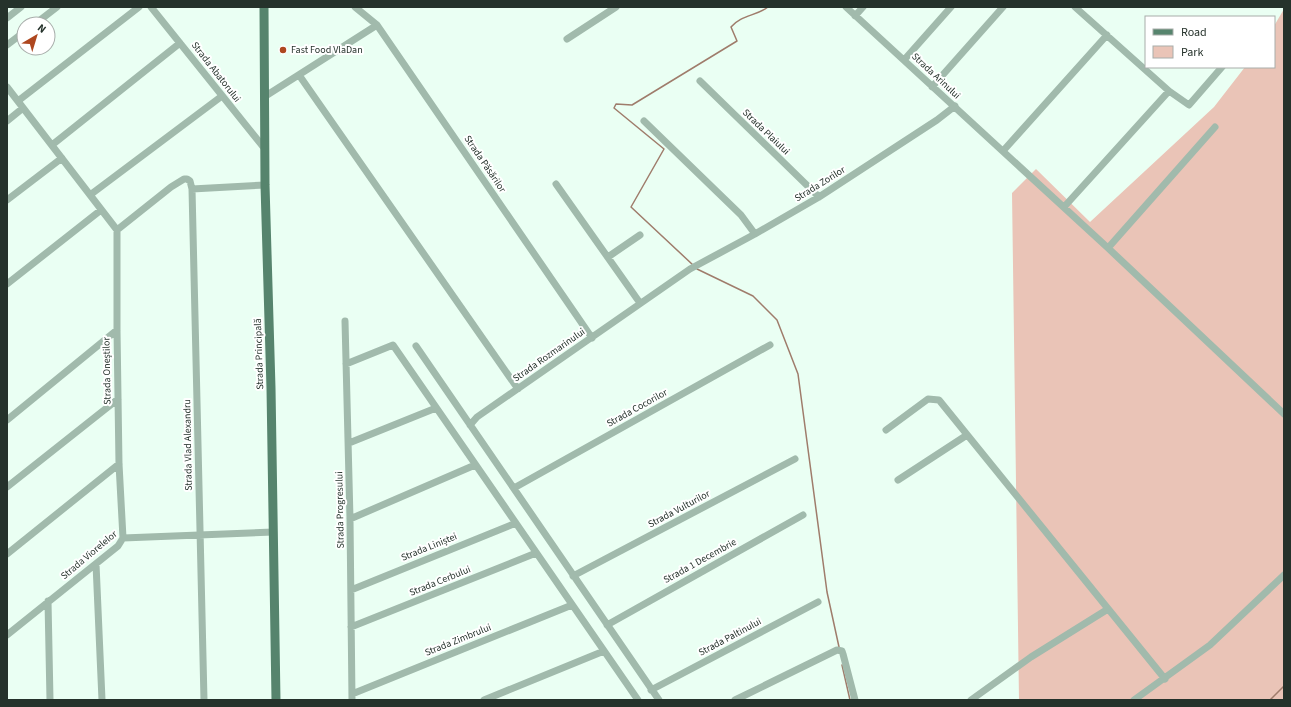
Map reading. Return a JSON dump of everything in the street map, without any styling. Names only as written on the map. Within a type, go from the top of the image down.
[{"type":"main road","name":"Strada Principală","points":[[264,7],[265,185],[271,388],[276,700]]},
{"type":"street","points":[[7,18],[21,7]]},
{"type":"street","points":[[45,16],[57,7]]},
{"type":"street","points":[[18,101],[139,7]]},
{"type":"street","name":"Strada Abatorului","points":[[151,7],[265,149]]},
{"type":"street","name":"Strada Păsărilor","points":[[355,7],[377,25],[592,338]]},
{"type":"street","points":[[567,38],[616,7]]},
{"type":"street","name":"Strada Arinului","points":[[846,7],[1064,207],[1284,414]]},
{"type":"street","points":[[855,16],[863,7]]},
{"type":"street","points":[[904,60],[951,7]]},
{"type":"street","points":[[932,87],[1003,7]]},
{"type":"street","points":[[1075,7],[1169,91],[1189,104],[1221,68]]},
{"type":"street","points":[[264,97],[377,25]]},
{"type":"street","points":[[1003,152],[1106,35]]},
{"type":"street","points":[[7,45],[16,38]]},
{"type":"street","points":[[52,145],[180,43]]},
{"type":"street","points":[[299,75],[518,389]]},
{"type":"street","name":"Strada Plaiului","points":[[700,81],[819,197]]},
{"type":"street","points":[[7,87],[117,230],[171,187],[184,179],[190,181],[192,189],[265,185]]},
{"type":"street","points":[[1064,207],[1169,91]]},
{"type":"street","points":[[90,195],[222,96]]},
{"type":"street","name":"Strada Zorilor","points":[[690,269],[819,197],[937,120],[955,106]]},
{"type":"street","points":[[7,121],[23,108]]},
{"type":"street","points":[[644,121],[741,215],[755,234]]},
{"type":"street","points":[[1108,248],[1215,127]]},
{"type":"street","points":[[7,200],[62,158]]},
{"type":"street","points":[[556,184],[640,303]]},
{"type":"street","name":"Strada Vlad Alexandru","points":[[192,189],[204,700]]},
{"type":"street","points":[[7,284],[101,210]]},
{"type":"street","name":"Strada Oneștilor","points":[[117,230],[119,464],[123,538]]},
{"type":"street","points":[[608,257],[640,236]]},
{"type":"street","name":"Strada Rozmarinului","points":[[470,425],[477,417],[690,269]]},
{"type":"street","name":"Strada Progresului","points":[[345,321],[349,443],[352,697]]},
{"type":"street","points":[[7,420],[117,330]]},
{"type":"street","points":[[346,364],[393,345],[638,700]]},
{"type":"street","name":"Strada Cocorilor","points":[[514,488],[770,345]]},
{"type":"street","points":[[416,346],[659,700]]},
{"type":"street","points":[[886,430],[928,399],[931,398],[939,400],[1165,679]]},
{"type":"street","points":[[7,487],[118,399]]},
{"type":"street","points":[[349,443],[436,408]]},
{"type":"street","points":[[898,480],[967,435]]},
{"type":"street","name":"Strada Vulturilor","points":[[573,576],[795,459]]},
{"type":"street","points":[[7,554],[119,464]]},
{"type":"street","points":[[350,519],[476,465]]},
{"type":"street","name":"Strada 1 Decembrie","points":[[607,625],[803,515]]},
{"type":"street","name":"Strada Liniștei","points":[[350,590],[516,523]]},
{"type":"street","name":"Strada Viorelelor","points":[[7,635],[118,546],[123,538],[273,532]]},
{"type":"street","name":"Strada Cerbului","points":[[350,627],[536,553]]},
{"type":"street","points":[[96,564],[102,700]]},
{"type":"street","points":[[1134,700],[1210,645],[1284,576]]},
{"type":"street","points":[[48,602],[50,700]]},
{"type":"street","name":"Strada Paltinului","points":[[652,690],[818,602]]},
{"type":"street","name":"Strada Zimbrului","points":[[352,697],[572,605]]},
{"type":"street","points":[[971,700],[1031,657],[1108,609]]},
{"type":"street","points":[[484,700],[604,651]]},
{"type":"street","points":[[735,700],[837,651],[844,654],[854,700]]},
{"type":"green space","points":[[1284,9],[1284,700],[1019,700],[1012,193],[1036,169],[1090,222],[1214,107],[1244,68],[1275,68],[1275,24]]},
{"type":"waterway","points":[[693,265],[631,207],[664,149],[614,108],[616,104],[632,105],[737,41],[731,27],[739,20],[768,7]]},
{"type":"waterway","points":[[697,269],[753,296],[777,320],[798,374],[827,592],[839,647]]},
{"type":"waterway","points":[[842,665],[850,700]]},
{"type":"waterway","points":[[1270,700],[1284,686]]},
{"type":"place","name":"Fast Food VlaDan","points":[[283,50]]}]
